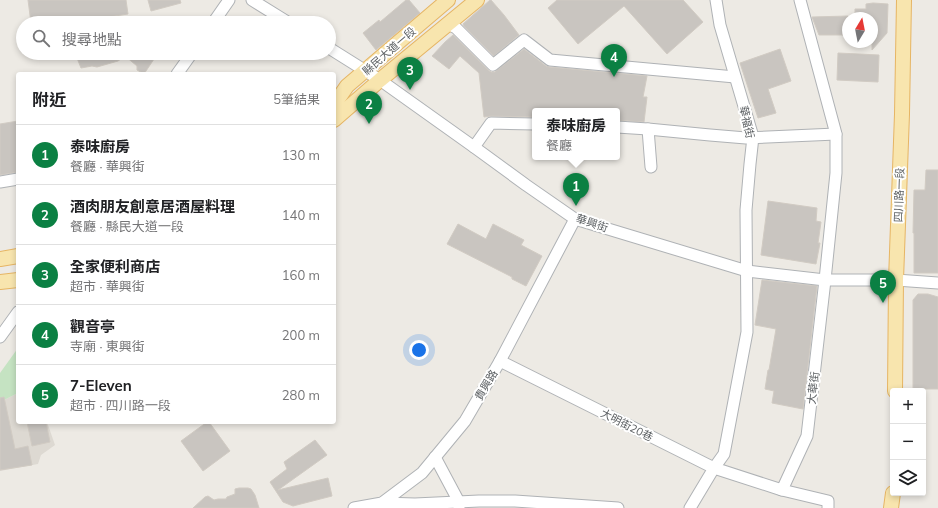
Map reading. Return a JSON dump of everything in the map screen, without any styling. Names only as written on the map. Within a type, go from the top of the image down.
[{"type":"main road","name":"縣民大道一段","points":[[336,118],[372,75],[448,0]]},
{"type":"main road","name":"縣民大道一段","points":[[336,102],[347,86],[372,75],[448,24],[477,0]]},
{"type":"main road","name":"四川路一段","points":[[895,388],[896,280],[902,114],[904,0]]},
{"type":"main road","points":[[0,258],[16,256]]},
{"type":"main road","points":[[0,282],[16,280]]},
{"type":"main road","points":[[891,508],[893,496]]},
{"type":"street","points":[[218,16],[229,0]]},
{"type":"street","points":[[252,0],[278,16]]},
{"type":"street","name":"華福街","points":[[714,468],[724,454],[747,332],[746,210],[753,137],[720,25],[716,0]]},
{"type":"street","name":"大華街","points":[[782,490],[807,436],[836,173],[836,134],[800,0]]},
{"type":"street","points":[[448,24],[456,28],[493,65],[524,40],[550,60],[735,77]]},
{"type":"street","name":"華興街","points":[[336,52],[372,75],[576,219],[746,271],[825,280]]},
{"type":"street","points":[[178,72],[187,60]]},
{"type":"street","points":[[474,147],[491,123],[532,124]]},
{"type":"street","points":[[620,127],[746,138],[836,134]]},
{"type":"street","points":[[648,129],[651,167]]},
{"type":"street","points":[[0,182],[16,179]]},
{"type":"street","name":"貴興路","points":[[354,508],[382,503],[422,473],[465,421],[500,362],[576,219]]},
{"type":"street","points":[[825,280],[896,280],[938,282]]},
{"type":"street","points":[[0,337],[16,315]]},
{"type":"street","name":"大明街20巷","points":[[500,362],[714,468]]},
{"type":"street","points":[[436,457],[459,505]]},
{"type":"street","points":[[690,508],[714,468],[782,490],[828,501],[828,508]]},
{"type":"street","points":[[382,503],[459,505],[515,502],[618,508]]},
{"type":"shaded area","points":[[16,394],[16,424],[48,424],[55,445],[41,455],[38,464],[0,471],[0,402]]},
{"type":"green space","points":[[16,351],[16,394],[0,402],[0,373]]},
{"type":"building","points":[[28,0],[126,0],[128,14],[115,16],[30,16]]},
{"type":"building","points":[[148,0],[180,0],[181,3],[151,11]]},
{"type":"building","points":[[406,0],[409,0],[420,13],[376,50],[363,33],[379,20],[380,22]]},
{"type":"building","points":[[490,0],[504,15],[519,35],[494,56],[463,24]]},
{"type":"building","points":[[557,0],[683,0],[703,22],[667,54],[624,6],[578,44],[548,8]]},
{"type":"building","points":[[866,4],[888,4],[887,33],[878,43],[878,12],[855,12],[855,9],[866,9]]},
{"type":"building","points":[[842,16],[842,35],[819,35],[812,17]]},
{"type":"building","points":[[453,35],[491,72],[495,72],[524,49],[549,67],[647,76],[643,97],[647,97],[644,122],[620,120],[620,108],[532,108],[532,117],[484,117],[479,73],[460,56],[449,69],[432,56]]},
{"type":"building","points":[[780,49],[791,81],[768,89],[776,113],[758,118],[740,63]]},
{"type":"building","points":[[838,53],[879,55],[878,82],[837,80]]},
{"type":"building","points":[[78,60],[119,60],[97,67],[92,66],[81,68]]},
{"type":"building","points":[[130,60],[153,60],[145,72],[137,70],[137,66]]},
{"type":"building","points":[[16,121],[16,172],[0,175],[0,124]]},
{"type":"building","points":[[926,170],[938,170],[938,273],[914,273],[914,190],[925,190]]},
{"type":"building","points":[[768,201],[817,208],[816,221],[821,222],[818,243],[820,243],[816,264],[761,255]]},
{"type":"building","points":[[458,224],[486,239],[493,224],[524,240],[521,245],[542,256],[526,286],[512,279],[512,277],[447,244]]},
{"type":"building","points":[[762,280],[817,286],[803,409],[772,403],[774,391],[765,389],[776,329],[755,325]]},
{"type":"building","points":[[918,294],[928,294],[938,297],[938,389],[913,388],[913,300]]},
{"type":"building","points":[[4,397],[15,449],[28,446],[32,465],[0,470],[0,398]]},
{"type":"building","points":[[27,424],[46,424],[50,442],[32,446]]},
{"type":"building","points":[[204,424],[210,424],[230,451],[203,471],[181,441]]},
{"type":"building","points":[[315,440],[327,455],[278,490],[328,478],[332,496],[293,506],[283,502],[270,482],[287,469],[284,462]]},
{"type":"building","points":[[235,489],[251,489],[255,495],[259,508],[193,508],[205,497],[208,496],[214,500],[226,499],[227,497],[235,494]]},
{"type":"place","name":"觀音亭","points":[[614,77]]},
{"type":"place","name":"全家便利商店","points":[[410,90]]},
{"type":"place","name":"酒肉朋友創意居酒屋料理","points":[[369,124]]},
{"type":"place","name":"泰味廚房","points":[[576,206]]},
{"type":"place","name":"7-Eleven","points":[[883,303]]}]
